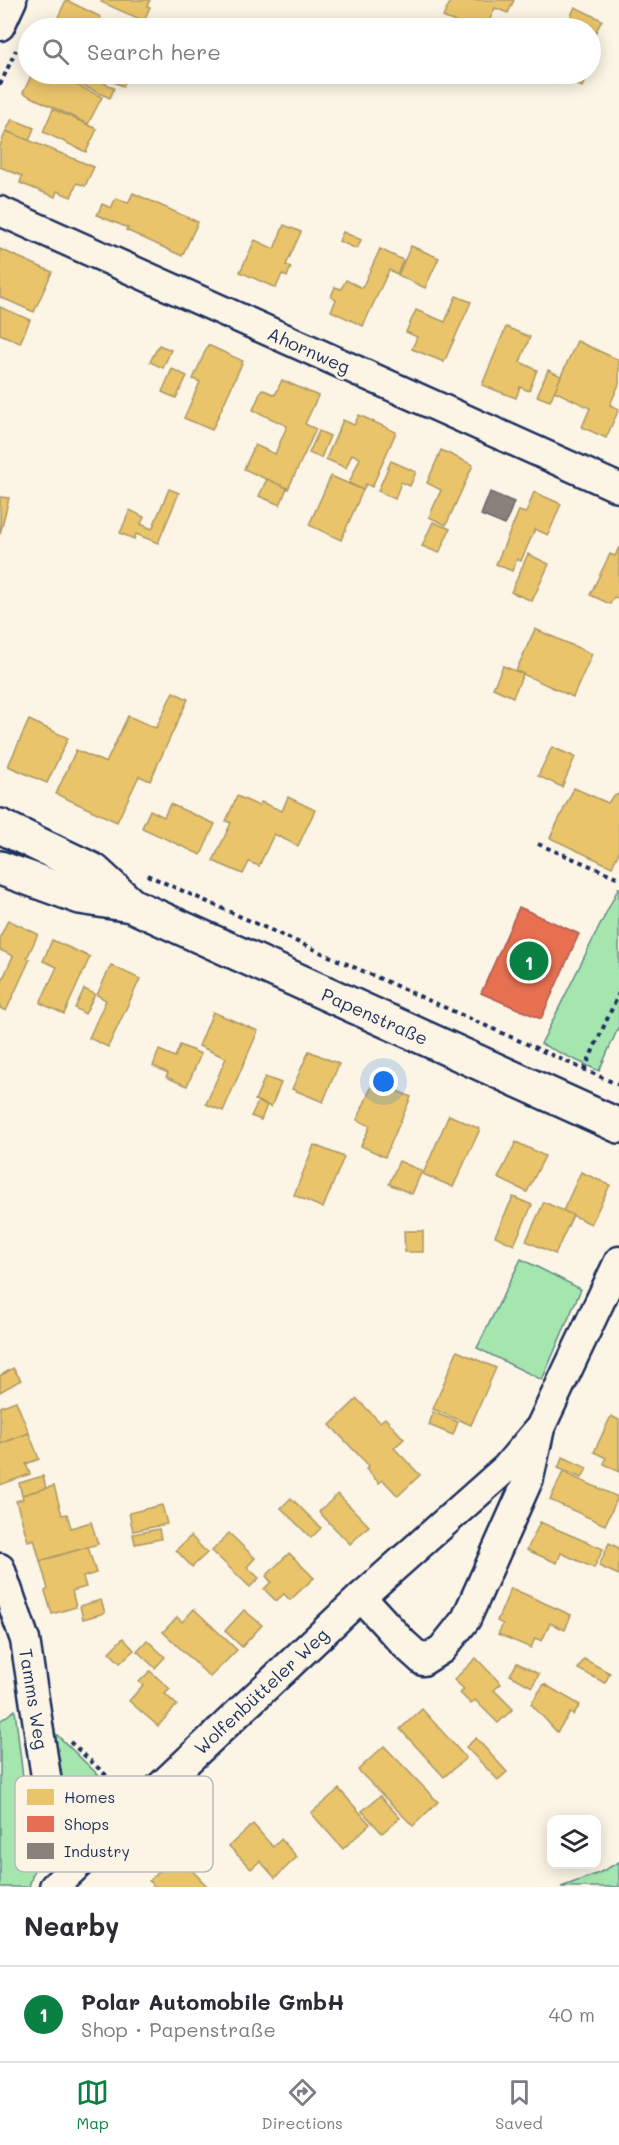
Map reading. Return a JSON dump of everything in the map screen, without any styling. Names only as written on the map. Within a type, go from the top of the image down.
[{"type":"main road","name":"Papenstraße","points":[[0,826],[94,871],[131,904]]},
{"type":"main road","name":"Papenstraße","points":[[0,868],[80,897],[131,904],[619,1126]]},
{"type":"street","points":[[0,26],[12,0]]},
{"type":"street","name":"Ahornweg","points":[[0,211],[619,488]]},
{"type":"street","name":"Wolfenbütteler Weg","points":[[361,1597],[403,1643],[423,1661],[442,1650],[466,1619],[529,1478],[540,1428],[619,1261]]},
{"type":"street","name":"Wolfenbütteler Weg","points":[[170,1776],[361,1597],[506,1468],[540,1428]]},
{"type":"street","name":"Tamms Weg","points":[[0,1568],[25,1640],[47,1776]]},
{"type":"street","name":"Wolfenbütteler Weg","points":[[54,1887],[70,1872]]},
{"type":"path","points":[[538,844],[619,878]]},
{"type":"path","points":[[146,874],[619,1085]]},
{"type":"path","points":[[584,1070],[619,993]]},
{"type":"path","points":[[37,1711],[108,1776]]},
{"type":"green space","points":[[619,887],[619,1026],[599,1071],[541,1044]]},
{"type":"green space","points":[[521,1259],[581,1289],[542,1380],[477,1348]]},
{"type":"green space","points":[[15,1710],[23,1776],[15,1776],[15,1872],[33,1872],[29,1887],[0,1887],[0,1721]]},
{"type":"green space","points":[[53,1731],[99,1776],[59,1776]]},
{"type":"green space","points":[[619,1862],[619,1887],[561,1887],[599,1873]]},
{"type":"building: Homes","points":[[66,0],[101,17],[101,18],[58,18]]},
{"type":"building: Homes","points":[[102,0],[150,0],[147,6],[150,7],[145,18],[137,18],[101,2]]},
{"type":"building: Homes","points":[[451,0],[514,0],[508,13],[495,8],[490,18],[443,17]]},
{"type":"building: Homes","points":[[575,7],[598,18],[570,18]]},
{"type":"building: Homes","points":[[27,84],[74,84],[102,97],[88,124],[23,93]]},
{"type":"building: Homes","points":[[79,84],[106,84],[114,88],[110,98]]},
{"type":"building: Homes","points":[[53,109],[97,129],[86,152],[43,132]]},
{"type":"building: Homes","points":[[12,119],[34,128],[29,141],[6,131]]},
{"type":"building: Homes","points":[[6,131],[94,167],[85,186],[77,183],[71,197],[57,191],[55,197],[20,183],[22,176],[0,167],[0,146]]},
{"type":"building: Homes","points":[[133,193],[198,222],[182,256],[97,215],[102,204],[111,208],[116,198],[128,203]]},
{"type":"building: Homes","points":[[284,225],[301,232],[286,265],[291,267],[287,277],[282,274],[276,288],[240,272],[255,240],[274,249]]},
{"type":"building: Homes","points":[[343,232],[361,240],[357,249],[339,241]]},
{"type":"building: Homes","points":[[411,246],[439,258],[425,288],[398,275]]},
{"type":"building: Homes","points":[[0,249],[52,272],[34,312],[0,297]]},
{"type":"building: Homes","points":[[380,249],[403,260],[397,274],[389,270],[363,326],[331,311],[336,300],[331,297],[335,287],[341,289],[346,280],[362,288]]},
{"type":"building: Homes","points":[[456,296],[471,302],[444,362],[412,349],[417,337],[406,332],[416,310],[445,322]]},
{"type":"building: Homes","points":[[0,307],[30,320],[20,343],[0,334]]},
{"type":"building: Homes","points":[[506,327],[530,337],[520,362],[537,370],[529,391],[520,387],[516,398],[482,385]]},
{"type":"building: Homes","points":[[577,341],[619,360],[619,384],[610,405],[619,409],[606,438],[582,427],[590,408],[554,391]]},
{"type":"building: Homes","points":[[159,345],[171,350],[163,368],[150,362]]},
{"type":"building: Homes","points":[[208,345],[243,361],[212,430],[184,418],[200,382],[193,379]]},
{"type":"building: Homes","points":[[172,369],[187,376],[176,398],[162,392]]},
{"type":"building: Homes","points":[[548,370],[561,376],[550,401],[537,396]]},
{"type":"building: Homes","points":[[282,380],[318,396],[305,424],[316,429],[288,489],[244,469],[255,445],[275,454],[287,426],[253,410],[262,389],[275,395]]},
{"type":"building: Homes","points":[[359,415],[396,432],[372,487],[366,484],[363,490],[349,483],[360,458],[352,454],[346,468],[326,459],[343,420],[354,425]]},
{"type":"building: Homes","points":[[319,431],[330,436],[321,458],[309,453]]},
{"type":"building: Homes","points":[[441,450],[473,465],[446,525],[429,517],[441,490],[427,483]]},
{"type":"building: Homes","points":[[391,461],[416,472],[410,486],[401,482],[395,499],[378,491]]},
{"type":"building: Homes","points":[[331,476],[363,490],[341,540],[309,525]]},
{"type":"building: Homes","points":[[267,479],[287,488],[280,505],[259,496]]},
{"type":"building: Homes","points":[[169,489],[179,493],[158,543],[136,534],[134,539],[120,533],[130,510],[144,517],[141,524],[152,529]]},
{"type":"building: Homes","points":[[534,492],[561,504],[548,535],[535,529],[521,561],[517,559],[512,571],[496,564],[519,511],[526,513]]},
{"type":"building: Homes","points":[[0,497],[9,498],[0,534]]},
{"type":"building: Homes","points":[[433,522],[450,529],[439,553],[422,546]]},
{"type":"building: Homes","points":[[619,547],[619,599],[614,597],[610,604],[590,595],[610,554],[615,556]]},
{"type":"building: Homes","points":[[528,554],[549,564],[532,601],[511,592]]},
{"type":"building: Homes","points":[[535,629],[592,654],[573,697],[516,671]]},
{"type":"building: Homes","points":[[503,666],[523,674],[513,697],[493,688]]},
{"type":"building: Homes","points":[[173,692],[188,699],[150,781],[139,776],[117,822],[56,794],[76,750],[106,763],[128,716],[156,728]]},
{"type":"building: Homes","points":[[29,720],[68,738],[47,783],[8,766]]},
{"type":"building: Homes","points":[[552,747],[575,757],[562,787],[538,776]]},
{"type":"building: Homes","points":[[574,788],[608,803],[612,797],[619,794],[619,852],[612,867],[550,838]]},
{"type":"building: Homes","points":[[237,796],[259,806],[261,802],[282,811],[288,797],[315,810],[298,846],[274,834],[259,866],[249,862],[243,874],[213,861],[231,823],[226,821]]},
{"type":"building: Homes","points":[[170,804],[215,824],[201,855],[142,828],[150,810],[164,817]]},
{"type":"building: Homes","points":[[8,920],[38,934],[27,958],[30,959],[6,1011],[0,1008],[0,985],[13,956],[0,950],[0,937]]},
{"type":"building: Homes","points":[[52,940],[90,957],[64,1014],[40,1003],[57,967],[43,961]]},
{"type":"building: Homes","points":[[111,965],[140,979],[108,1047],[89,1038],[106,1000],[97,995]]},
{"type":"building: Homes","points":[[84,989],[95,994],[85,1014],[75,1008]]},
{"type":"building: Homes","points":[[213,1012],[258,1031],[223,1111],[206,1104],[226,1058],[199,1046]]},
{"type":"building: Homes","points":[[180,1045],[201,1054],[187,1086],[166,1077],[168,1073],[153,1066],[159,1050],[175,1057]]},
{"type":"building: Homes","points":[[309,1051],[339,1064],[323,1102],[292,1089]]},
{"type":"building: Homes","points":[[265,1077],[281,1083],[271,1107],[255,1100]]},
{"type":"building: Homes","points":[[374,1081],[411,1097],[385,1157],[361,1146],[370,1126],[357,1120]]},
{"type":"building: Homes","points":[[258,1102],[267,1105],[261,1120],[251,1116]]},
{"type":"building: Homes","points":[[449,1115],[480,1129],[453,1187],[423,1174]]},
{"type":"building: Homes","points":[[516,1142],[545,1156],[527,1192],[498,1178]]},
{"type":"building: Homes","points":[[314,1145],[344,1157],[323,1208],[294,1195]]},
{"type":"building: Homes","points":[[399,1161],[422,1171],[412,1194],[389,1184]]},
{"type":"building: Homes","points":[[581,1172],[610,1185],[591,1224],[563,1211]]},
{"type":"building: Homes","points":[[513,1197],[532,1205],[514,1245],[495,1236]]},
{"type":"building: Homes","points":[[544,1202],[573,1215],[555,1254],[526,1241]]},
{"type":"building: Homes","points":[[404,1231],[423,1231],[423,1252],[405,1252]]},
{"type":"building: Homes","points":[[457,1351],[496,1368],[471,1425],[433,1409]]},
{"type":"building: Homes","points":[[13,1368],[21,1380],[0,1392],[0,1376]]},
{"type":"building: Homes","points":[[357,1399],[380,1422],[385,1418],[404,1439],[394,1448],[420,1475],[398,1496],[383,1480],[379,1483],[366,1469],[369,1466],[330,1425]]},
{"type":"building: Homes","points":[[16,1401],[29,1433],[0,1444],[0,1407]]},
{"type":"building: Homes","points":[[433,1412],[458,1422],[453,1435],[429,1425]]},
{"type":"building: Homes","points":[[611,1416],[619,1420],[619,1472],[604,1464],[606,1458],[594,1452]]},
{"type":"building: Homes","points":[[29,1433],[39,1459],[26,1464],[30,1474],[0,1485],[0,1444]]},
{"type":"building: Homes","points":[[563,1457],[587,1468],[582,1478],[558,1468]]},
{"type":"building: Homes","points":[[563,1472],[618,1497],[605,1525],[550,1500]]},
{"type":"building: Homes","points":[[43,1476],[46,1488],[22,1495],[19,1483]]},
{"type":"building: Homes","points":[[54,1486],[62,1515],[67,1514],[71,1528],[91,1522],[98,1544],[40,1561],[34,1539],[28,1541],[16,1501],[23,1499],[22,1495]]},
{"type":"building: Homes","points":[[338,1494],[369,1526],[350,1544],[319,1512]]},
{"type":"building: Homes","points":[[291,1498],[321,1528],[311,1538],[281,1508]]},
{"type":"building: Homes","points":[[162,1505],[167,1524],[133,1531],[129,1513]]},
{"type":"building: Homes","points":[[540,1522],[603,1549],[594,1568],[561,1553],[557,1563],[527,1550]]},
{"type":"building: Homes","points":[[159,1529],[161,1539],[135,1544],[133,1534]]},
{"type":"building: Homes","points":[[229,1533],[255,1558],[247,1567],[259,1578],[250,1587],[212,1551]]},
{"type":"building: Homes","points":[[191,1536],[207,1553],[192,1567],[176,1550]]},
{"type":"building: Homes","points":[[609,1543],[619,1548],[619,1575],[599,1566]]},
{"type":"building: Homes","points":[[88,1547],[96,1573],[83,1577],[86,1587],[72,1591],[76,1607],[52,1614],[40,1561]]},
{"type":"building: Homes","points":[[289,1553],[314,1578],[290,1600],[284,1594],[276,1601],[264,1589],[271,1582],[266,1576]]},
{"type":"building: Homes","points":[[511,1588],[571,1615],[565,1630],[550,1623],[542,1641],[535,1638],[531,1648],[498,1634],[503,1624],[497,1621]]},
{"type":"building: Homes","points":[[101,1600],[105,1613],[83,1619],[80,1606]]},
{"type":"building: Homes","points":[[194,1609],[237,1650],[210,1677],[163,1632],[177,1617],[182,1622]]},
{"type":"building: Homes","points":[[244,1610],[262,1625],[242,1647],[225,1631]]},
{"type":"building: Homes","points":[[123,1638],[134,1650],[120,1663],[109,1652]]},
{"type":"building: Homes","points":[[147,1640],[165,1657],[155,1668],[137,1651]]},
{"type":"building: Homes","points":[[476,1658],[501,1684],[494,1690],[513,1709],[498,1723],[475,1700],[471,1704],[460,1693],[464,1689],[454,1680]]},
{"type":"building: Homes","points":[[584,1659],[610,1673],[605,1683],[578,1669]]},
{"type":"building: Homes","points":[[517,1663],[539,1674],[532,1687],[510,1675]]},
{"type":"building: Homes","points":[[150,1671],[170,1689],[165,1694],[177,1705],[158,1726],[129,1701],[143,1685],[139,1682]]},
{"type":"building: Homes","points":[[544,1684],[580,1705],[573,1715],[570,1713],[557,1732],[531,1704]]},
{"type":"building: Homes","points":[[422,1709],[466,1758],[444,1777],[400,1729]]},
{"type":"building: Homes","points":[[476,1738],[507,1772],[498,1780],[466,1747]]},
{"type":"building: Homes","points":[[384,1746],[438,1802],[413,1826],[358,1770]]},
{"type":"building: Homes","points":[[339,1789],[370,1824],[343,1849],[311,1813]]},
{"type":"building: Homes","points":[[380,1796],[400,1818],[382,1833],[362,1811]]},
{"type":"building: Homes","points":[[253,1824],[273,1847],[281,1839],[297,1857],[275,1878],[260,1861],[251,1869],[229,1846]]},
{"type":"building: Homes","points":[[159,1872],[193,1872],[208,1887],[154,1887],[149,1881]]},
{"type":"building: Shops","points":[[519,907],[579,934],[541,1019],[481,993]]},
{"type":"building: Industry","points":[[490,492],[514,502],[505,525],[481,515]]},
{"type":"place","name":"Polar Automobile GmbH","points":[[529,961]]}]
